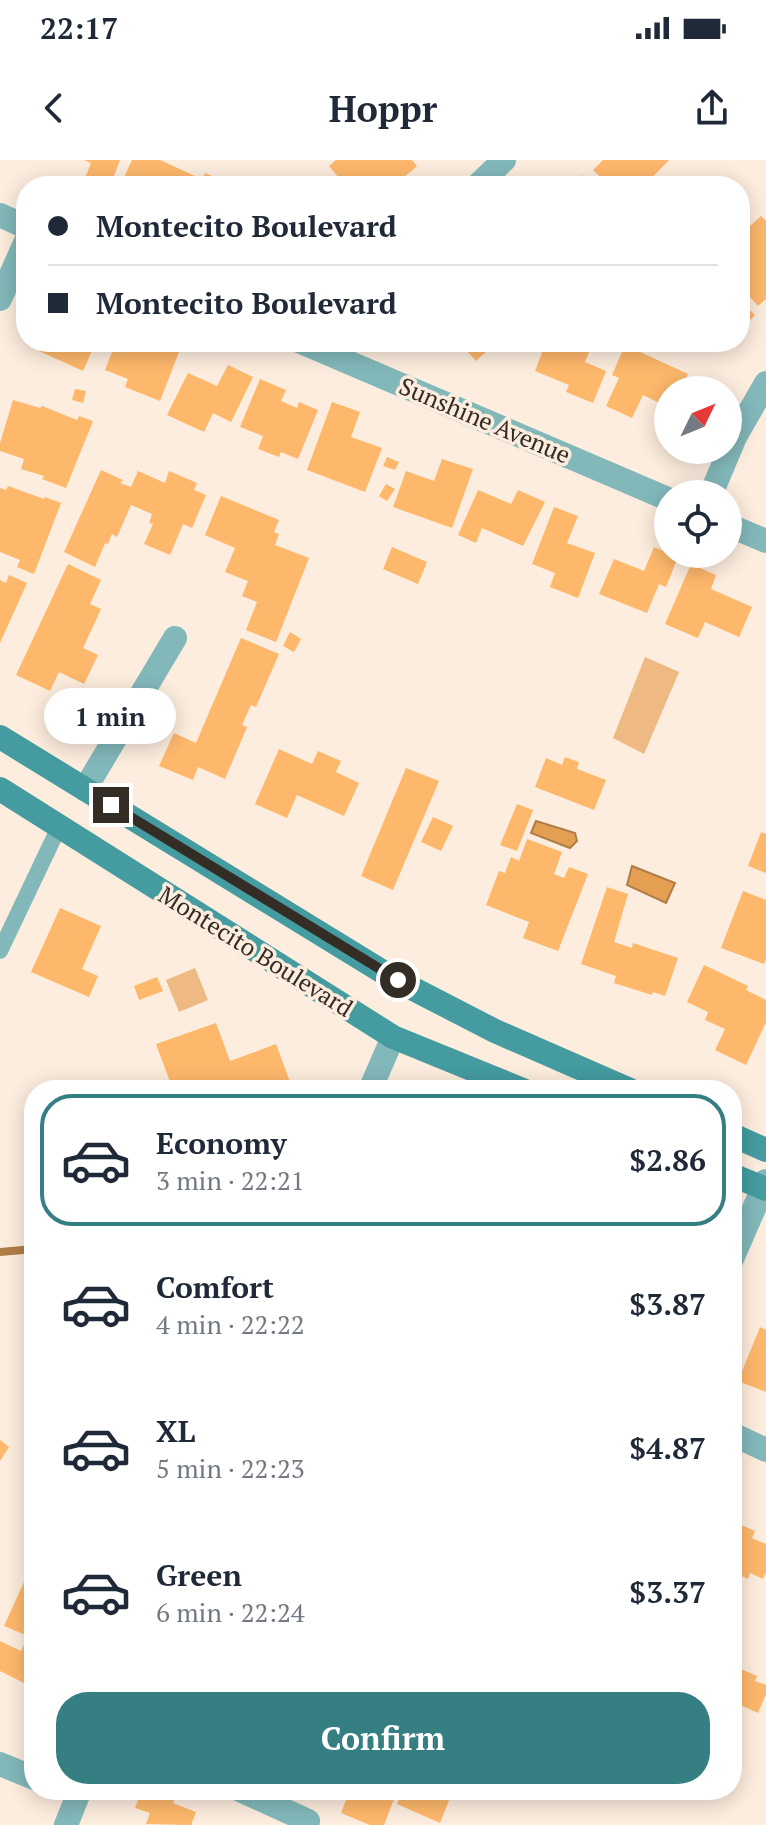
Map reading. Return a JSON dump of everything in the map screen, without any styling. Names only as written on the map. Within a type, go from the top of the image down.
[{"type":"main road","name":"Montecito Boulevard","points":[[0,737],[396,980],[495,1031],[607,1080]]},
{"type":"main road","name":"Montecito Boulevard","points":[[0,789],[393,1037],[498,1080]]},
{"type":"main road","points":[[742,1139],[766,1150]]},
{"type":"main road","points":[[742,1178],[765,1186]]},
{"type":"street","points":[[487,176],[504,160]]},
{"type":"street","points":[[0,299],[16,263]]},
{"type":"street","name":"Sunshine Avenue","points":[[349,352],[654,493]]},
{"type":"street","points":[[717,480],[735,437],[766,383]]},
{"type":"street","points":[[742,531],[766,541]]},
{"type":"street","points":[[85,789],[175,638]]},
{"type":"street","points":[[374,1080],[393,1037]]},
{"type":"street","points":[[742,1237],[765,1186]]},
{"type":"street","points":[[742,1439],[766,1450]]},
{"type":"street","points":[[0,1764],[24,1774]]},
{"type":"street","points":[[66,1825],[71,1800]]},
{"type":"street","points":[[262,1800],[308,1821]]},
{"type":"lane","points":[[0,951],[59,827]]},
{"type":"shaded area","points":[[645,657],[679,672],[644,754],[613,738]]},
{"type":"shaded area","points":[[536,821],[575,833],[577,841],[570,848],[531,833]]},
{"type":"shaded area","points":[[632,866],[675,883],[666,903],[627,885]]},
{"type":"shaded area","points":[[195,968],[208,1000],[179,1012],[166,980]]},
{"type":"building","points":[[84,160],[120,160],[114,176],[86,176],[91,163]]},
{"type":"building","points":[[132,160],[160,160],[195,176],[125,176]]},
{"type":"building","points":[[336,160],[412,160],[417,166],[406,176],[338,176],[329,166]]},
{"type":"building","points":[[603,160],[669,160],[654,176],[599,176],[593,170]]},
{"type":"building","points":[[761,216],[766,221],[766,299],[758,306],[750,297],[750,226]]},
{"type":"building","points":[[41,352],[92,352],[83,371]]},
{"type":"building","points":[[112,352],[179,352],[160,401],[125,387],[128,379],[105,370]]},
{"type":"building","points":[[468,352],[486,352],[476,361]]},
{"type":"building","points":[[542,352],[589,352],[585,362],[606,371],[593,403],[566,392],[569,385],[535,371]]},
{"type":"building","points":[[622,352],[640,352],[688,374],[654,376],[654,400],[643,395],[632,418],[606,406],[619,378],[612,375]]},
{"type":"building","points":[[228,365],[253,377],[231,422],[213,413],[204,432],[167,415],[188,373],[217,386]]},
{"type":"building","points":[[260,379],[286,390],[281,401],[297,408],[299,402],[318,410],[298,459],[281,452],[279,457],[258,449],[263,436],[240,427]]},
{"type":"building","points":[[75,389],[86,391],[83,403],[72,400]]},
{"type":"building","points":[[13,400],[42,406],[77,420],[79,416],[93,421],[66,488],[42,479],[44,476],[21,469],[24,459],[0,451]]},
{"type":"building","points":[[332,402],[360,412],[351,437],[382,448],[365,492],[307,470]]},
{"type":"building","points":[[387,457],[399,462],[395,470],[383,466]]},
{"type":"building","points":[[442,459],[473,469],[452,528],[393,507],[406,471],[434,481]]},
{"type":"building","points":[[101,470],[131,487],[138,471],[165,483],[169,471],[197,483],[194,490],[206,495],[192,528],[183,524],[170,555],[144,544],[153,524],[149,523],[152,514],[131,505],[117,537],[112,534],[108,544],[105,543],[95,567],[64,552]]},
{"type":"building","points":[[386,484],[395,489],[387,501],[379,496]]},
{"type":"building","points":[[8,486],[61,503],[34,574],[17,567],[20,560],[0,552],[0,488],[6,490]]},
{"type":"building","points":[[478,490],[511,504],[518,490],[545,502],[523,546],[482,528],[476,543],[458,535]]},
{"type":"building","points":[[221,496],[279,520],[274,532],[279,534],[275,545],[309,558],[276,642],[246,630],[257,602],[242,596],[248,581],[225,572],[235,548],[205,535]]},
{"type":"building","points":[[554,507],[578,516],[567,543],[595,553],[578,598],[550,587],[555,573],[532,564]]},
{"type":"building","points":[[392,547],[427,562],[418,584],[383,569]]},
{"type":"building","points":[[654,547],[654,568],[674,568],[666,587],[659,584],[647,613],[599,594],[614,559],[644,571]]},
{"type":"building","points":[[68,564],[101,580],[90,604],[101,609],[83,648],[98,655],[84,684],[59,672],[50,691],[16,675]]},
{"type":"building","points":[[689,568],[700,568],[716,575],[711,589],[752,607],[739,637],[705,622],[698,638],[665,624]]},
{"type":"building","points":[[9,575],[27,583],[0,643],[0,580],[6,583]]},
{"type":"building","points":[[290,632],[301,639],[294,652],[283,646]]},
{"type":"building","points":[[241,638],[279,654],[256,707],[251,705],[242,725],[247,727],[225,779],[198,767],[193,780],[159,766],[174,733],[196,743]]},
{"type":"building","points":[[279,749],[312,764],[318,751],[341,761],[336,772],[359,783],[344,816],[297,795],[287,818],[255,804]]},
{"type":"building","points":[[565,757],[579,762],[577,769],[606,780],[594,810],[535,787],[546,758],[562,765]]},
{"type":"building","points":[[406,768],[439,781],[393,890],[361,876]]},
{"type":"building","points":[[517,804],[533,810],[517,851],[500,845]]},
{"type":"building","points":[[433,817],[453,826],[441,851],[421,842]]},
{"type":"building","points":[[761,832],[766,834],[766,873],[748,866]]},
{"type":"building","points":[[527,839],[562,852],[554,874],[564,878],[569,867],[588,874],[558,951],[523,938],[529,922],[486,905],[499,871],[505,873],[511,857],[519,861]]},
{"type":"building","points":[[607,887],[628,894],[614,942],[632,948],[633,943],[678,958],[665,996],[614,983],[616,976],[581,964]]},
{"type":"building","points":[[743,891],[766,900],[764,964],[721,948]]},
{"type":"building","points":[[60,908],[101,926],[82,969],[98,976],[89,997],[31,972]]},
{"type":"building","points":[[704,965],[748,986],[746,990],[766,1000],[766,1022],[746,1065],[715,1050],[725,1029],[705,1020],[708,1012],[687,1002]]},
{"type":"building","points":[[157,977],[163,991],[139,1000],[134,986]]},
{"type":"building","points":[[216,1023],[230,1061],[276,1044],[289,1080],[169,1080],[156,1044]]},
{"type":"building","points":[[760,1327],[766,1330],[766,1392],[742,1383],[742,1371]]},
{"type":"building","points":[[0,1440],[9,1447],[0,1461]]},
{"type":"building","points":[[742,1525],[755,1531],[752,1538],[766,1544],[763,1579],[750,1573],[748,1579],[742,1576]]},
{"type":"building","points":[[24,1582],[24,1634],[4,1626]]},
{"type":"building","points":[[0,1641],[21,1651],[24,1645],[24,1683],[0,1671]]},
{"type":"building","points":[[742,1669],[757,1676],[755,1681],[766,1685],[766,1694],[758,1713],[742,1706]]},
{"type":"building","points":[[138,1800],[174,1800],[173,1803],[196,1812],[191,1825],[146,1824],[150,1813],[135,1808]]},
{"type":"building","points":[[346,1800],[394,1800],[384,1825],[370,1825],[341,1813]]},
{"type":"building","points":[[398,1800],[449,1800],[440,1823],[397,1804]]},
{"type":"waterway","points":[[0,1252],[24,1250]]},
{"type":"route","points":[[111,805],[398,980]]}]
